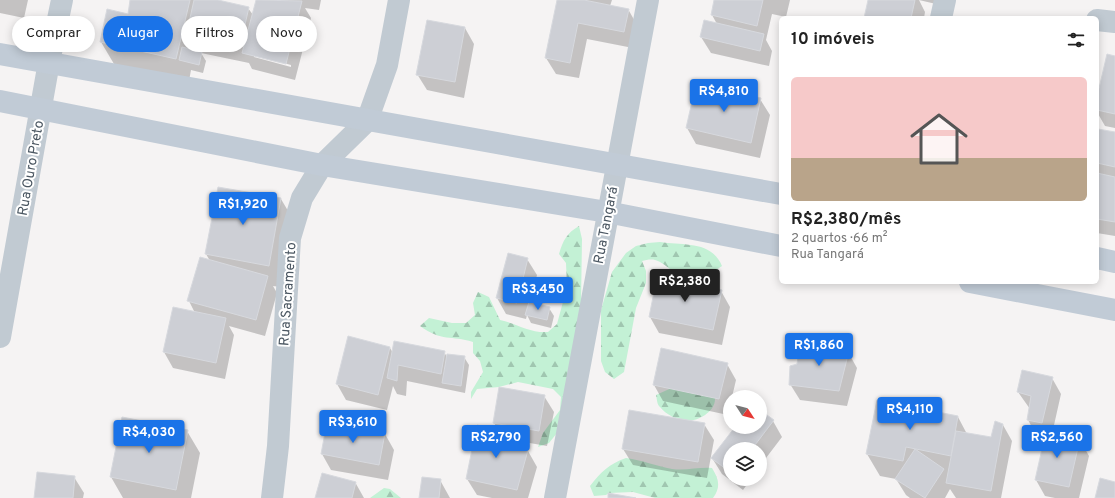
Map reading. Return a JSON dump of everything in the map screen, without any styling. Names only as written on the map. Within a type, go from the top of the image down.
[{"type":"main road","points":[[0,54],[779,194]]},
{"type":"main road","points":[[0,101],[41,108],[322,166],[607,212],[779,246]]},
{"type":"main road","points":[[1099,258],[1115,262]]},
{"type":"main road","points":[[980,284],[1115,310]]},
{"type":"street","name":"Rua Ouro Preto","points":[[0,337],[49,62],[62,0]]},
{"type":"street","name":"Rua Sacramento","points":[[272,498],[278,446],[290,238],[302,198],[322,166],[367,121],[387,65],[399,0]]},
{"type":"street","name":"Rua Tangará","points":[[555,498],[607,212],[648,0]]},
{"type":"street","points":[[941,16],[945,0]]},
{"type":"street","points":[[1099,20],[1115,22]]},
{"type":"green space","points":[[579,226],[582,239],[581,304],[557,433],[549,443],[538,447],[543,433],[560,410],[561,397],[553,389],[518,382],[499,387],[477,389],[471,399],[471,392],[483,372],[480,361],[473,353],[473,342],[434,334],[420,326],[429,318],[452,323],[466,323],[475,315],[473,303],[478,292],[489,297],[500,320],[529,330],[548,332],[557,324],[567,287],[566,263],[559,254],[566,237],[571,231]]},
{"type":"green space","points":[[660,242],[687,244],[704,248],[717,258],[722,266],[711,273],[692,277],[679,274],[657,261],[642,261],[646,271],[646,283],[636,308],[624,372],[614,379],[605,372],[601,361],[601,310],[612,272],[626,253],[636,246]]},
{"type":"green space","points":[[676,386],[712,387],[715,399],[712,408],[705,415],[691,421],[680,420],[669,415],[659,406],[656,395]]},
{"type":"green space","points":[[626,458],[672,469],[682,470],[712,468],[718,479],[716,494],[713,498],[655,498],[633,492],[609,493],[606,495],[594,496],[590,486],[594,481],[610,466]]},
{"type":"green space","points":[[384,488],[390,489],[401,498],[370,498]]},
{"type":"building","points":[[130,0],[190,0],[186,16],[181,16],[181,38],[176,59],[145,52],[173,52],[173,16],[106,16],[107,9],[128,14]]},
{"type":"building","points":[[194,0],[218,0],[249,7],[247,16],[190,16]]},
{"type":"building","points":[[256,0],[302,1],[298,16],[256,16],[256,52],[289,52],[286,64],[242,53],[248,52],[248,30]]},
{"type":"building","points":[[557,0],[584,0],[629,9],[624,32],[578,23],[570,63],[545,58]]},
{"type":"building","points":[[714,0],[763,0],[757,26],[711,15]]},
{"type":"building","points":[[868,0],[915,0],[911,16],[864,16]]},
{"type":"building","points":[[427,20],[465,27],[455,82],[416,75]]},
{"type":"building","points":[[704,20],[764,34],[760,51],[700,37]]},
{"type":"building","points":[[103,28],[103,43],[100,42]]},
{"type":"building","points":[[181,51],[202,52],[199,65],[179,60]]},
{"type":"building","points":[[1107,54],[1115,56],[1115,114],[1099,110],[1099,88]]},
{"type":"building","points":[[696,84],[761,98],[751,143],[686,128]]},
{"type":"building","points":[[1099,129],[1115,132],[1115,167],[1099,163]]},
{"type":"building","points":[[1099,173],[1115,177],[1115,222],[1099,219]]},
{"type":"building","points":[[218,187],[281,198],[269,266],[205,254]]},
{"type":"building","points":[[508,253],[528,258],[517,303],[496,298]]},
{"type":"building","points":[[200,257],[268,276],[256,320],[187,301]]},
{"type":"building","points":[[657,277],[722,290],[713,330],[649,317]]},
{"type":"building","points":[[529,302],[550,307],[547,320],[525,315]]},
{"type":"building","points":[[173,307],[226,318],[216,363],[163,352]]},
{"type":"building","points":[[348,336],[390,347],[378,395],[336,384]]},
{"type":"building","points":[[394,341],[445,351],[441,374],[398,365],[397,381],[387,378]]},
{"type":"building","points":[[800,342],[849,351],[839,391],[789,385],[790,366],[797,364]]},
{"type":"building","points":[[661,348],[728,363],[719,399],[653,385]]},
{"type":"building","points":[[447,354],[465,356],[461,386],[442,383]]},
{"type":"building","points":[[1022,370],[1053,377],[1042,423],[1027,420],[1031,396],[1017,392]]},
{"type":"building","points":[[499,387],[545,395],[539,431],[493,423]]},
{"type":"building","points":[[877,400],[958,416],[951,456],[906,447],[903,461],[866,454]]},
{"type":"building","points":[[629,410],[705,423],[698,462],[622,449]]},
{"type":"building","points":[[767,415],[774,420],[767,429]]},
{"type":"building","points":[[122,417],[188,430],[176,490],[110,477]]},
{"type":"building","points":[[995,421],[1003,424],[991,491],[946,483],[956,431],[991,437]]},
{"type":"building","points":[[327,422],[385,433],[379,465],[321,454]]},
{"type":"building","points":[[477,425],[515,434],[511,446],[528,450],[517,490],[466,479]]},
{"type":"building","points":[[1046,431],[1080,439],[1069,487],[1035,480]]},
{"type":"building","points":[[730,434],[763,434],[757,442],[723,442]]},
{"type":"building","points":[[723,442],[723,467],[711,458]]},
{"type":"building","points":[[915,449],[944,469],[925,498],[895,479]]},
{"type":"building","points":[[37,472],[75,476],[73,498],[34,498]]},
{"type":"building","points":[[322,473],[356,482],[352,498],[315,498]]},
{"type":"building","points":[[422,477],[441,479],[439,498],[419,498]]},
{"type":"building","points":[[1100,478],[1115,482],[1115,498],[1095,498]]},
{"type":"building","points":[[608,493],[636,498],[608,498]]}]
